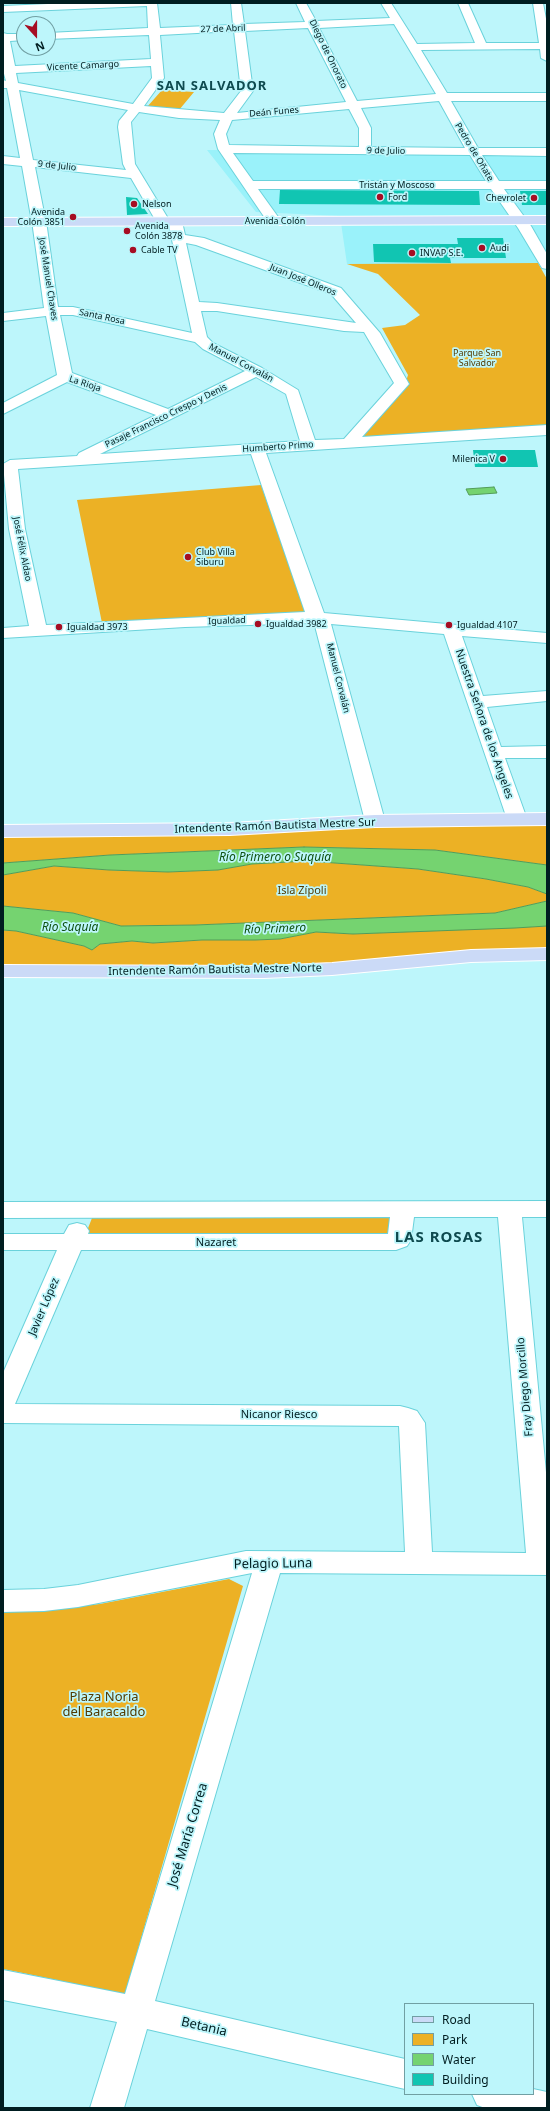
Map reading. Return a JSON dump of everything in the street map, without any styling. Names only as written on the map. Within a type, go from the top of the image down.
[{"type":"main road","name":"Avenida Colón","points":[[3,228],[162,220],[521,223],[547,226]]},
{"type":"main road","name":"Avenida Colón","points":[[3,222],[177,232],[521,223],[547,220]]},
{"type":"main road","name":"Intendente Ramón Bautista Mestre Sur","points":[[3,831],[230,829],[374,821],[547,819]]},
{"type":"main road","name":"Intendente Ramón Bautista Mestre Norte","points":[[3,971],[264,972],[332,969],[471,956],[547,954]]},
{"type":"street","points":[[3,9],[149,3]]},
{"type":"street","points":[[152,3],[158,78],[156,84],[125,121],[124,127],[127,155],[135,175],[162,220]]},
{"type":"street","points":[[236,3],[247,90],[227,116],[220,130],[224,149],[274,221]]},
{"type":"street","name":"Diego de Onorato","points":[[301,3],[314,25],[365,128],[365,151]]},
{"type":"street","name":"Pedro de Oñate","points":[[386,3],[413,46],[494,185],[521,223],[547,265]]},
{"type":"street","points":[[463,3],[482,47]]},
{"type":"street","points":[[538,3],[547,58]]},
{"type":"street","name":"27 de Abril","points":[[56,36],[397,21]]},
{"type":"street","points":[[3,37],[16,37]]},
{"type":"street","name":"José Manuel Chaves","points":[[3,37],[9,70],[8,85],[27,163],[39,225],[52,311],[65,377]]},
{"type":"street","points":[[413,46],[546,46]]},
{"type":"street","name":"Vicente Camargo","points":[[9,70],[157,62]]},
{"type":"street","name":"Deán Funes","points":[[8,85],[135,108],[179,114],[227,116],[442,97],[547,97]]},
{"type":"street","name":"9 de Julio","points":[[224,149],[547,152]]},
{"type":"street","name":"9 de Julio","points":[[3,160],[135,175]]},
{"type":"street","name":"Tristán y Moscoso","points":[[248,185],[547,185]]},
{"type":"street","name":"Manuel Corvalán","points":[[177,232],[200,338],[208,346],[256,371],[293,393],[309,445]]},
{"type":"street","name":"Juan José Olleros","points":[[177,232],[336,291],[368,328],[379,342],[402,382],[349,442]]},
{"type":"street","points":[[194,306],[217,307],[344,327],[368,328]]},
{"type":"street","name":"Santa Rosa","points":[[3,317],[52,311],[73,311],[200,338]]},
{"type":"street","name":"Pasaje Francisco Crespo y Denis","points":[[75,461],[256,371]]},
{"type":"street","name":"La Rioja","points":[[3,409],[55,380],[65,377],[74,378],[170,415]]},
{"type":"street","name":"Humberto Primo","points":[[10,465],[547,430]]},
{"type":"street","points":[[121,439],[122,447],[126,452],[134,457]]},
{"type":"street","name":"Manuel Corvalán","points":[[257,449],[312,609],[324,626],[374,821]]},
{"type":"street","name":"José Félix Aldao","points":[[10,465],[10,529],[39,631]]},
{"type":"street","name":"Igualdad","points":[[3,633],[185,622],[318,618],[547,638]]},
{"type":"street","name":"Nuestra Señora de los Angeles","points":[[451,629],[517,819]]},
{"type":"street","points":[[476,702],[547,696]]},
{"type":"street","points":[[493,753],[547,752]]},
{"type":"street","name":"Fray Diego Morcillo","points":[[509,1209],[544,1564]]},
{"type":"street","points":[[3,1210],[547,1209]]},
{"type":"street","name":"Nazaret","points":[[3,1242],[396,1242],[399,1240],[403,1210]]},
{"type":"street","name":"Javier López","points":[[3,1402],[86,1211]]},
{"type":"street","name":"Nicanor Riesco","points":[[3,1413],[392,1416],[408,1418],[412,1423],[419,1564]]},
{"type":"street","name":"Pelagio Luna","points":[[3,1601],[44,1600],[78,1596],[226,1565],[268,1562],[544,1564]]},
{"type":"street","name":"José María Correa","points":[[107,2108],[264,1585],[268,1562]]},
{"type":"street","name":"Betania","points":[[3,1985],[135,2011],[404,2074]]},
{"type":"street","points":[[493,2095],[547,2108]]},
{"type":"shaded area","points":[[207,150],[547,152],[547,264],[347,264],[340,216],[256,212]]},
{"type":"green space","points":[[162,90],[194,92],[179,110],[147,107]]},
{"type":"green space","name":"Parque San Salvador","points":[[538,263],[547,279],[547,427],[356,438],[403,391],[408,375],[382,328],[405,325],[420,315],[378,274],[347,264]]},
{"type":"green space","name":"Club Villa Siburu","points":[[261,485],[306,614],[102,623],[77,500]]},
{"type":"green space","points":[[547,819],[547,865],[435,850],[304,847],[110,855],[3,863],[3,831]]},
{"type":"green space","name":"Isla Zípoli","points":[[307,861],[418,869],[486,879],[528,887],[547,894],[547,901],[495,913],[195,925],[121,926],[73,913],[3,906],[3,875],[54,866],[168,872],[217,870],[252,864]]},
{"type":"green space","points":[[547,926],[547,954],[332,969],[3,971],[3,930],[16,931],[84,946],[92,950],[100,944],[132,941],[153,943],[202,940],[255,940],[280,939],[316,932],[353,934]]},
{"type":"green space","points":[[395,1216],[388,1238],[85,1236],[92,1218]]},
{"type":"green space","name":"Plaza Noria del Baracaldo","points":[[229,1579],[243,1586],[125,1994],[3,1969],[3,1609],[33,1611],[100,1604]]},
{"type":"water","points":[[494,487],[497,493],[469,495],[466,489]]},
{"type":"water","name":"Río Primero o Suquía","points":[[304,847],[435,850],[547,865],[547,894],[528,887],[418,869],[307,861],[252,864],[218,870],[168,872],[54,866],[3,875],[3,863],[110,855]]},
{"type":"water","name":"Río Suquía","points":[[547,901],[547,926],[515,928],[353,934],[316,932],[280,939],[255,940],[202,940],[153,943],[132,941],[100,944],[92,950],[84,946],[16,931],[3,930],[3,906],[73,913],[121,926],[195,925],[495,913]]},
{"type":"building","name":"Ford","points":[[280,190],[479,191],[480,205],[279,204]]},
{"type":"building","name":"Chevrolet","points":[[520,191],[547,191],[547,205],[522,205]]},
{"type":"building","name":"Nelson","points":[[126,197],[137,198],[148,214],[127,215]]},
{"type":"building","points":[[457,238],[503,238],[506,258],[450,258],[451,263],[374,262],[373,244],[458,244]]},
{"type":"building","name":"Milenica V","points":[[473,450],[535,450],[538,467],[475,467]]},
{"type":"place","name":"Ford","points":[[380,197]]},
{"type":"place","name":"Chevrolet","points":[[534,198]]},
{"type":"place","name":"Nelson","points":[[134,204]]},
{"type":"place","name":"Avenida Colón 3851","points":[[73,217]]},
{"type":"place","name":"Avenida Colón 3878","points":[[127,231]]},
{"type":"place","name":"Audi","points":[[482,248]]},
{"type":"place","name":"Cable TV","points":[[133,250]]},
{"type":"place","name":"INVAP S.E.","points":[[412,253]]},
{"type":"place","name":"Milenica V","points":[[503,459]]},
{"type":"place","name":"Club Villa Siburu","points":[[188,557]]},
{"type":"place","name":"Igualdad 3982","points":[[258,624]]},
{"type":"place","name":"Igualdad 4107","points":[[449,625]]},
{"type":"place","name":"Igualdad 3973","points":[[59,627]]},
{"type":"district","name":"SAN SALVADOR","points":[[212,86]]},
{"type":"district","name":"LAS ROSAS","points":[[439,1238]]},
{"type":"water label","name":"Río Primero","points":[[275,929]]}]
